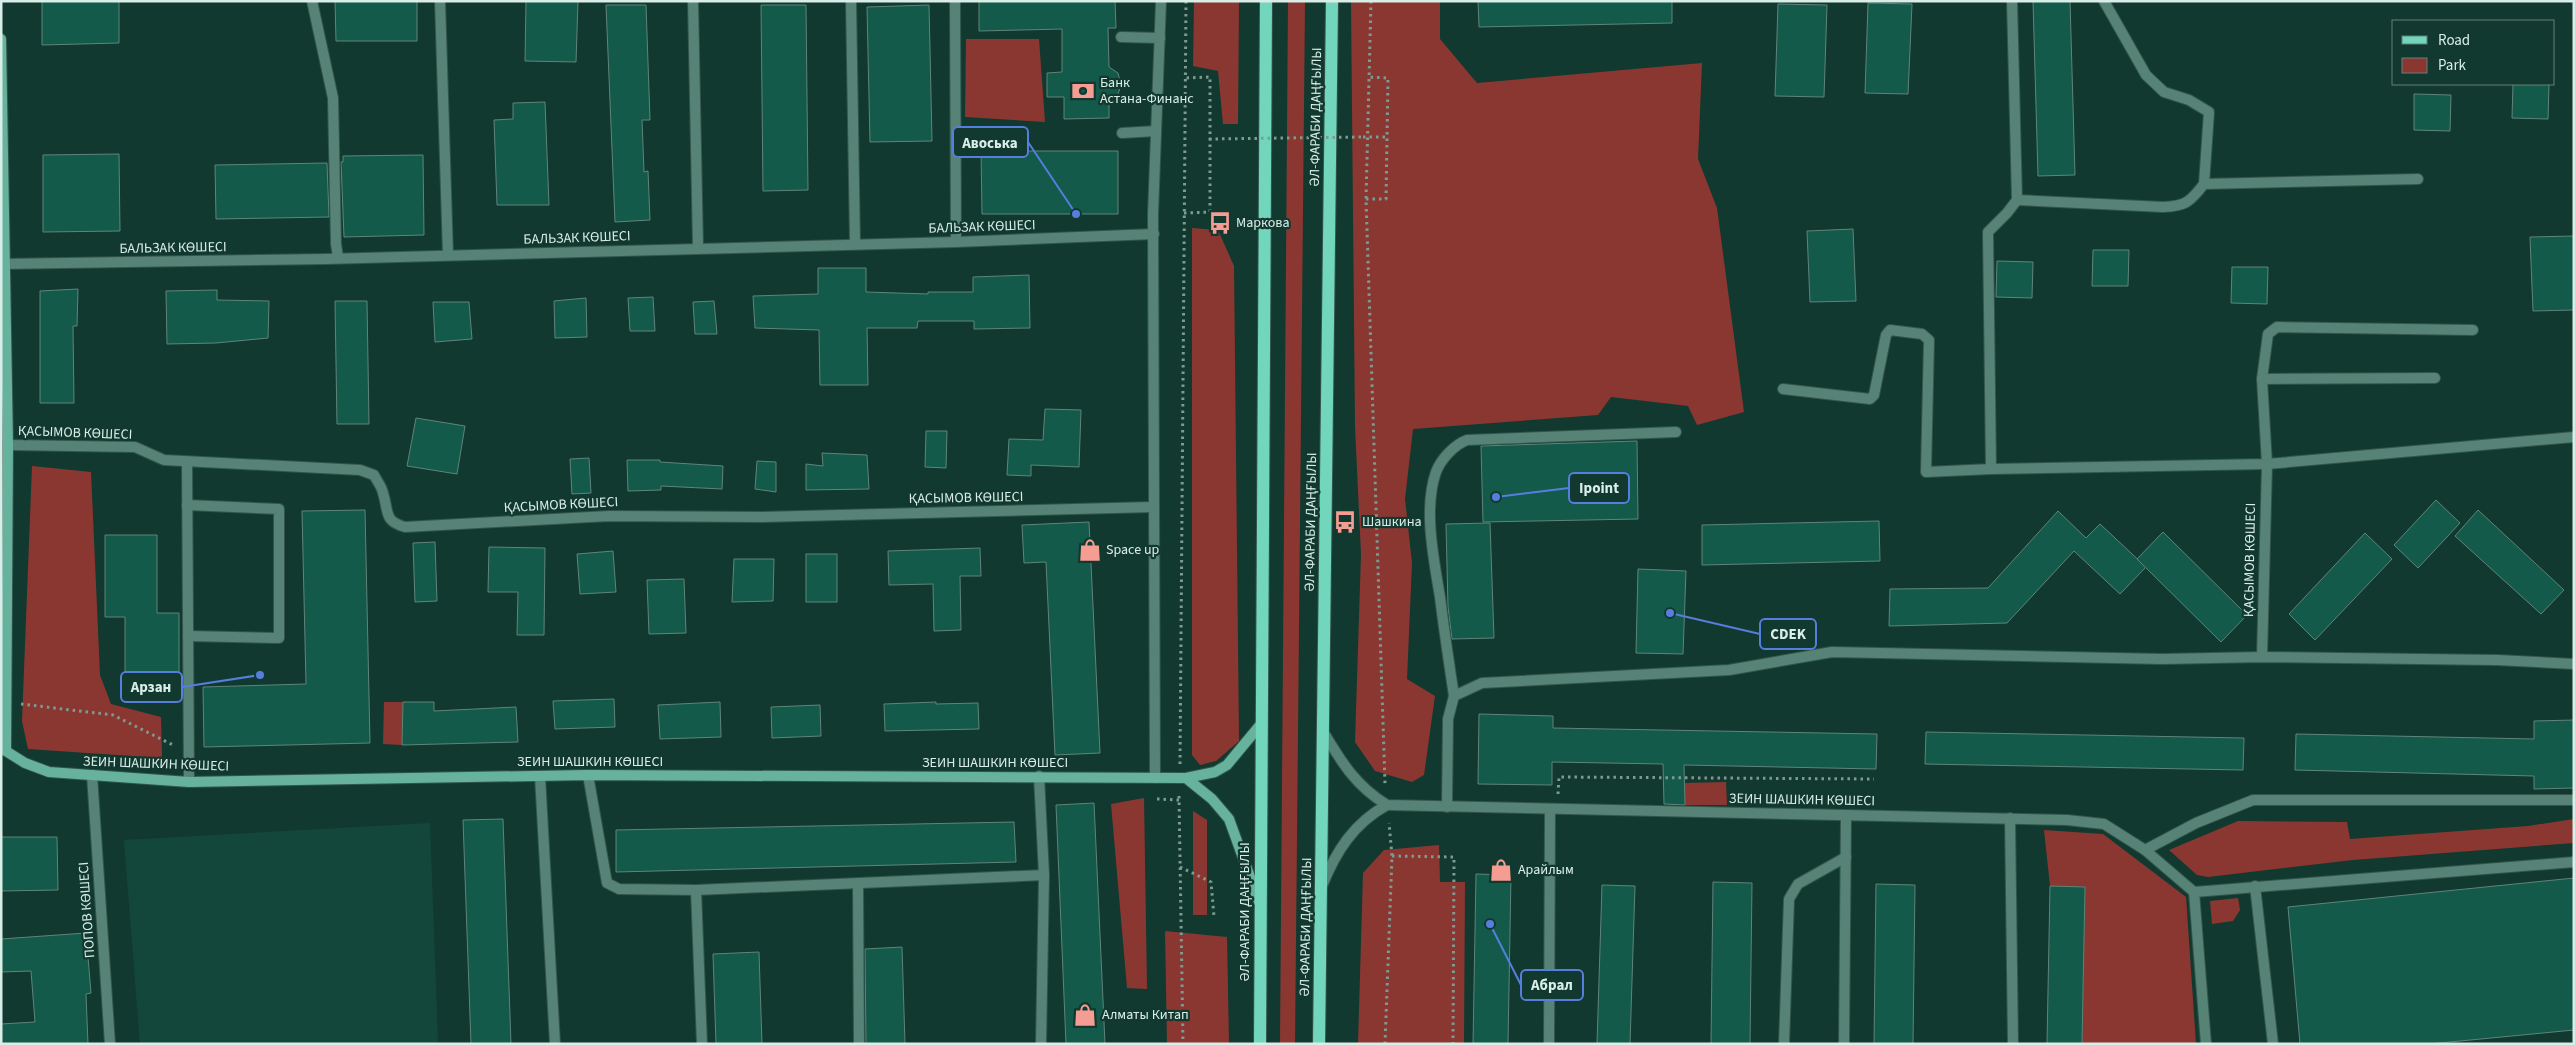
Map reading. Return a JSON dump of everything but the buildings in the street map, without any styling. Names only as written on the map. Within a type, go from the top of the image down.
[{"type":"main road","points":[[1261,724],[1266,1]]},
{"type":"main road","name":"ӘЛ-ФАРАБИ ДАҢҒЫЛЫ","points":[[1318,1044],[1322,888],[1332,1]]},
{"type":"main road","name":"ӘЛ-ФАРАБИ ДАҢҒЫЛЫ","points":[[1260,1044],[1261,724]]},
{"type":"street","points":[[312,1],[332,98],[338,258]]},
{"type":"street","points":[[440,1],[448,256]]},
{"type":"street","points":[[693,1],[698,247]]},
{"type":"street","points":[[851,1],[855,243]]},
{"type":"street","points":[[955,1],[956,242]]},
{"type":"street","points":[[1155,778],[1153,507],[1154,234],[1161,1]]},
{"type":"street","points":[[1991,469],[1988,232],[2007,213],[2016,200],[2012,1]]},
{"type":"street","points":[[2016,200],[2163,207],[2182,206],[2192,199],[2204,184],[2209,112],[2189,100],[2164,92],[2146,75],[2104,1]]},
{"type":"street","points":[[1121,37],[1160,38]]},
{"type":"street","points":[[1,39],[3,264],[8,445],[4,749]]},
{"type":"street","points":[[1122,133],[1156,131]]},
{"type":"street","points":[[2204,184],[2418,178]]},
{"type":"street","name":"БАЛЬЗАК КӨШЕСІ","points":[[3,264],[448,256],[698,247],[956,242],[1154,234]]},
{"type":"street","name":"ҚАСЫМОВ КӨШЕСІ","points":[[2262,657],[2267,464],[2262,379],[2268,334],[2278,327],[2473,330]]},
{"type":"street","points":[[1783,389],[1870,399],[1874,395],[1886,335],[1890,330],[1922,334],[1928,340],[1926,472],[2267,464],[2574,437]]},
{"type":"street","points":[[2262,379],[2435,378]]},
{"type":"street","points":[[1447,807],[1448,719],[1454,696],[1432,544],[1431,508],[1436,474],[1448,454],[1468,440],[1676,432]]},
{"type":"street","name":"ҚАСЫМОВ КӨШЕСІ","points":[[8,445],[135,447],[164,460],[360,470],[374,475],[383,492],[388,517],[396,524],[405,527],[609,516],[772,517],[1153,507]]},
{"type":"street","points":[[187,462],[189,782]]},
{"type":"street","points":[[186,505],[279,509],[279,638],[188,636]]},
{"type":"street","points":[[1454,696],[1482,683],[1729,670],[1832,652],[2162,659],[2262,657],[2496,660],[2574,664]]},
{"type":"street","name":"ЗЕИН ШАШКИН КӨШЕСІ","points":[[4,749],[25,764],[49,772],[189,782],[588,775],[1186,778],[1215,772],[1227,765],[1261,724]]},
{"type":"street","points":[[1324,733],[1367,793],[1387,805]]},
{"type":"street","name":"ПОПОВ КӨШЕСІ","points":[[92,775],[110,1044]]},
{"type":"street","points":[[588,775],[607,883],[619,889],[696,890],[1044,875]]},
{"type":"street","points":[[540,776],[555,1044]]},
{"type":"street","points":[[1039,776],[1044,875],[1041,1044]]},
{"type":"street","points":[[1186,778],[1212,800],[1229,819],[1259,902]]},
{"type":"street","points":[[2145,850],[2196,823],[2253,800],[2574,800]]},
{"type":"street","points":[[1322,888],[1336,854],[1350,834],[1368,815],[1387,805]]},
{"type":"street","name":"ЗЕИН ШАШКИН КӨШЕСІ","points":[[1387,805],[2067,820],[2104,824],[2145,850],[2194,892]]},
{"type":"street","points":[[1549,1044],[1553,809]]},
{"type":"street","points":[[1844,1044],[1846,815]]},
{"type":"street","points":[[2010,818],[2013,1044]]},
{"type":"street","points":[[1784,1044],[1789,899],[1798,884],[1846,856]]},
{"type":"street","points":[[2206,1044],[2194,892],[2574,862]]},
{"type":"street","points":[[858,884],[859,1044]]},
{"type":"street","points":[[2255,886],[2273,1044]]},
{"type":"street","points":[[696,890],[702,1044]]},
{"type":"path","points":[[1180,767],[1186,1]]},
{"type":"path","points":[[1371,1],[1365,137],[1366,199],[1385,786]]},
{"type":"path","points":[[1184,214],[1210,212],[1210,77],[1186,78]]},
{"type":"path","points":[[1366,199],[1386,199],[1388,78],[1368,77]]},
{"type":"path","points":[[1209,139],[1387,137]]},
{"type":"path","points":[[6,702],[112,716],[189,753]]},
{"type":"path","points":[[1553,809],[1559,777],[1874,779]]},
{"type":"path","points":[[1157,799],[1179,798],[1183,1044]]},
{"type":"path","points":[[1385,1044],[1392,856],[1389,823]]},
{"type":"path","points":[[1392,856],[1454,857],[1452,1044]]},
{"type":"path","points":[[1180,867],[1211,882],[1214,917]]},
{"type":"shaded area","points":[[430,823],[438,1044],[140,1044],[124,840]]},
{"type":"green space","points":[[1194,1],[1239,1],[1238,124],[1223,124],[1218,71],[1193,66]]},
{"type":"green space","points":[[1288,1],[1305,1],[1295,1044],[1280,1044]]},
{"type":"green space","points":[[1351,1],[1440,1],[1440,39],[1477,83],[1702,63],[1698,159],[1717,208],[1744,412],[1697,425],[1688,406],[1611,397],[1598,415],[1413,429],[1405,499],[1412,563],[1407,679],[1435,696],[1424,775],[1412,782],[1375,771],[1355,742],[1361,554],[1355,427]]},
{"type":"green space","points":[[966,39],[1039,39],[1045,122],[965,117]]},
{"type":"green space","points":[[1192,228],[1218,230],[1234,266],[1239,741],[1216,761],[1200,765],[1192,755]]},
{"type":"green space","points":[[32,466],[91,472],[100,675],[111,704],[161,717],[162,758],[28,749],[22,721]]},
{"type":"green space","points":[[384,702],[403,702],[402,745],[383,744]]},
{"type":"green space","points":[[1726,782],[1727,805],[1685,805],[1684,783]]},
{"type":"green space","points":[[1144,798],[1147,989],[1127,988],[1111,804]]},
{"type":"green space","points":[[1193,811],[1207,820],[1207,915],[1193,915]]},
{"type":"green space","points":[[2574,819],[2574,843],[2353,860],[2208,877],[2197,875],[2169,850],[2238,821],[2347,822],[2350,839],[2528,826]]},
{"type":"green space","points":[[2044,830],[2103,834],[2186,897],[2196,1044],[2082,1044],[2085,887],[2050,886]]},
{"type":"green space","points":[[1439,845],[1440,882],[1465,882],[1464,1044],[1358,1044],[1363,873],[1384,850]]},
{"type":"green space","points":[[2238,898],[2240,910],[2233,921],[2212,924],[2210,901]]},
{"type":"green space","points":[[1165,931],[1227,937],[1229,1044],[1167,1044]]},
{"type":"place","name":"Банк Астана-Финанс","points":[[1083,91]]},
{"type":"place","name":"Авоська","points":[[1076,214]]},
{"type":"place","name":"Маркова","points":[[1220,223]]},
{"type":"place","name":"Ipoint","points":[[1496,497]]},
{"type":"place","name":"Шашкина","points":[[1345,522]]},
{"type":"place","name":"Space up","points":[[1090,550]]},
{"type":"place","name":"CDEK","points":[[1670,613]]},
{"type":"place","name":"Арзан","points":[[260,675]]},
{"type":"place","name":"Арайлым","points":[[1501,870]]},
{"type":"place","name":"Абрал","points":[[1490,924]]},
{"type":"place","name":"Алматы Китап","points":[[1085,1015]]}]
